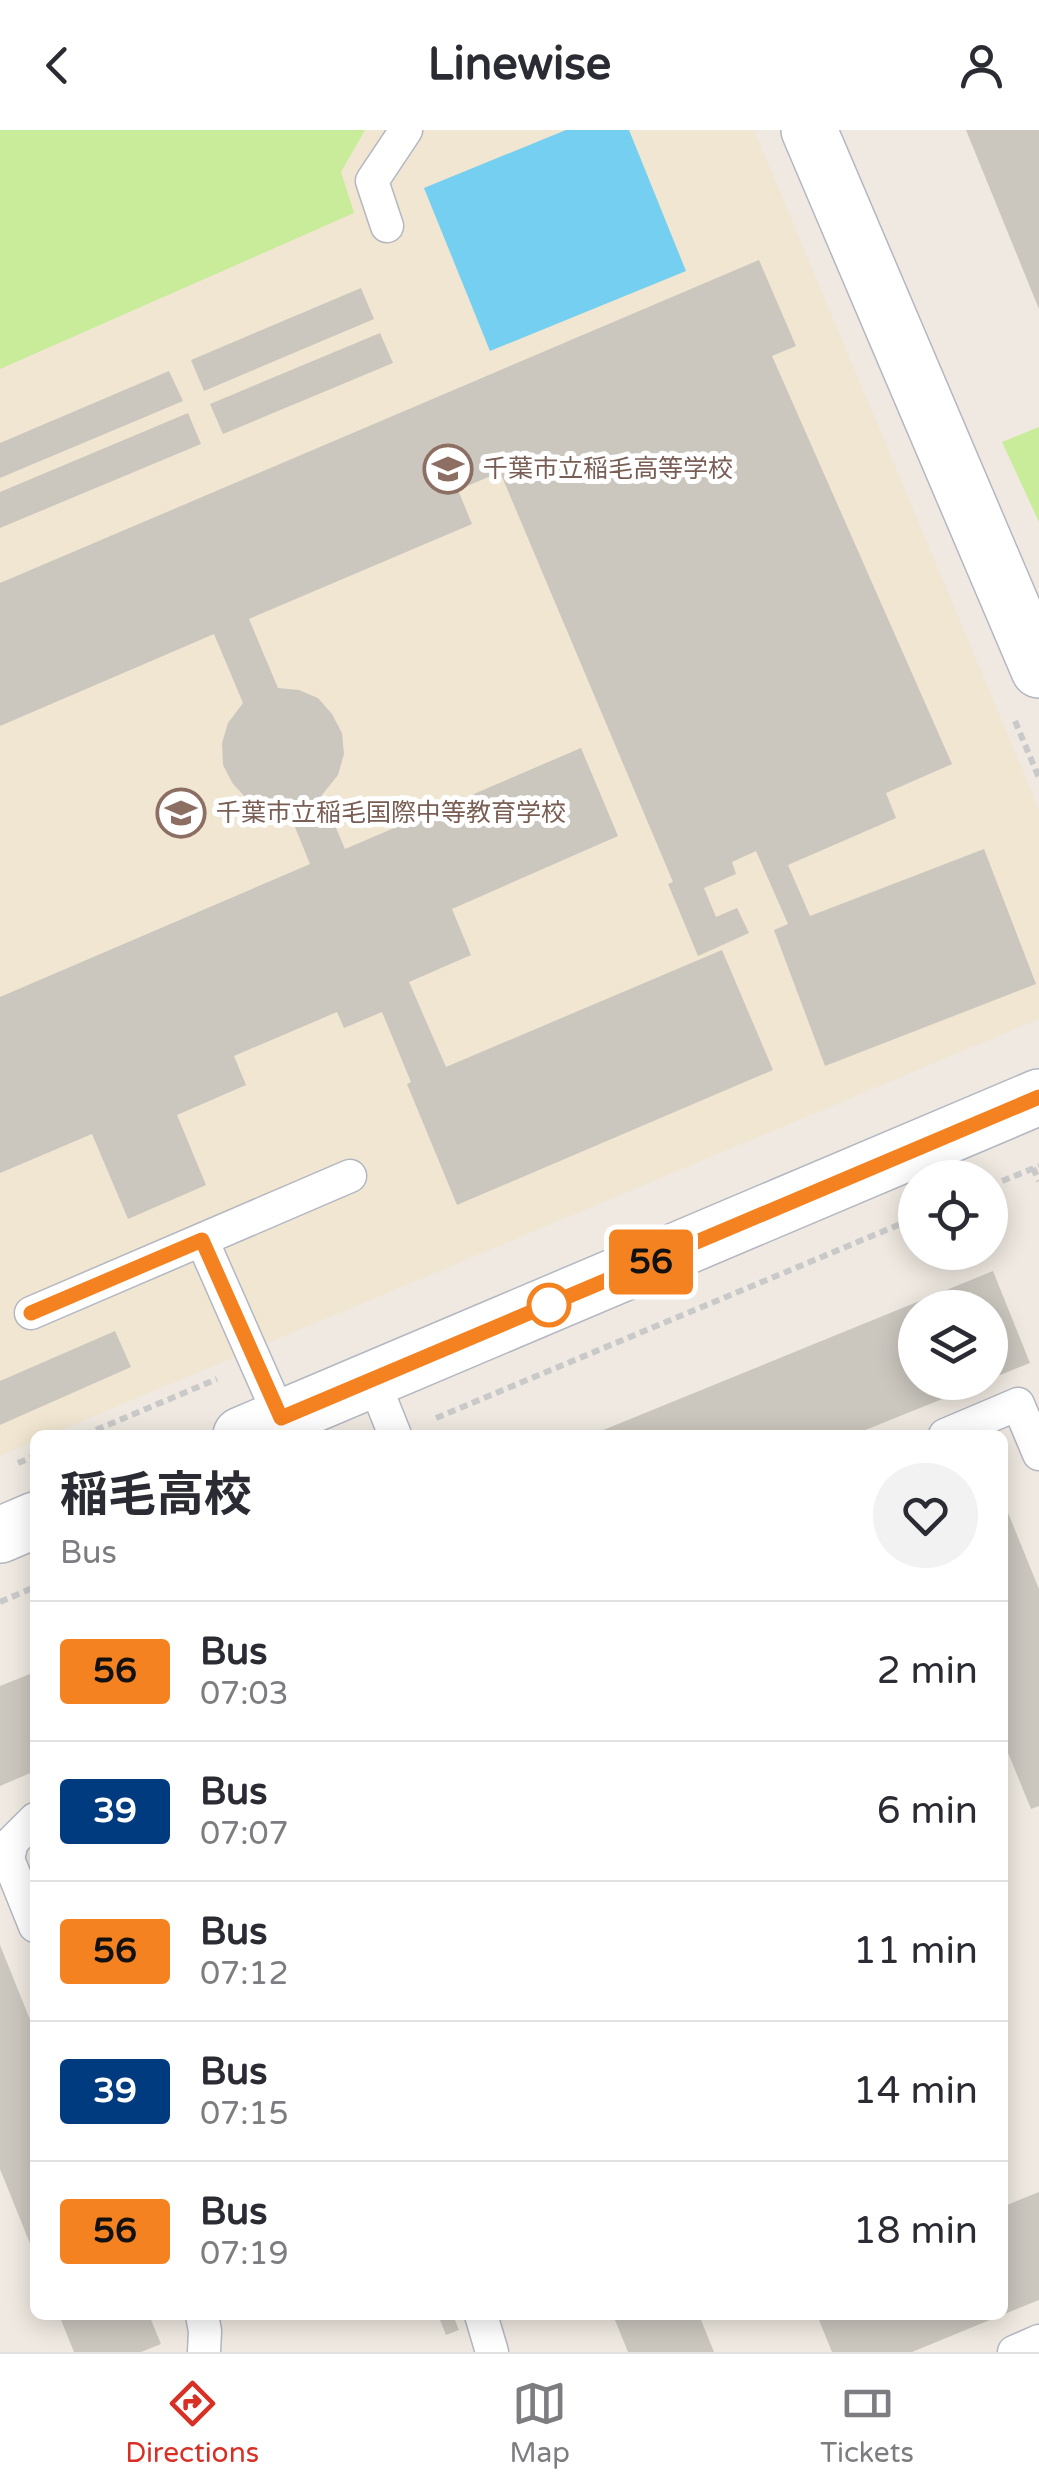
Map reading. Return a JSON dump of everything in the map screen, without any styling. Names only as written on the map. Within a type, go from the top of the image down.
[{"type":"street","points":[[809,130],[1039,670]]},
{"type":"street","points":[[261,1427],[1039,1097]]},
{"type":"street","points":[[0,1535],[30,1522]]},
{"type":"lane","points":[[387,226],[372,181],[406,130]]},
{"type":"lane","points":[[31,1313],[350,1176]]},
{"type":"lane","points":[[202,1240],[261,1427]]},
{"type":"lane","points":[[373,1380],[408,1430]]},
{"type":"lane","points":[[957,1430],[1018,1404],[1039,1454]]},
{"type":"lane","points":[[30,1824],[12,1842],[8,1858],[30,1913]]},
{"type":"lane","points":[[202,2320],[204,2352]]},
{"type":"lane","points":[[482,2320],[492,2352]]},
{"type":"lane","points":[[1014,2352],[1039,2341]]},
{"type":"path","points":[[1008,1179],[1036,1167],[1039,1181]]},
{"type":"path","points":[[408,1430],[898,1225]]},
{"type":"path","points":[[0,1602],[30,1589]]},
{"type":"shaded area","name":"千葉市立稲毛高等学校","points":[[0,130],[754,130],[1039,809],[1039,1019],[61,1430],[30,1430],[30,1443],[0,1456]]},
{"type":"green space","points":[[0,130],[365,130],[341,172],[354,213],[0,369]]},
{"type":"green space","points":[[1039,427],[1039,522],[1002,442]]},
{"type":"water","points":[[566,130],[629,130],[686,271],[490,351],[424,188]]},
{"type":"building","points":[[966,130],[1039,130],[1039,309]]},
{"type":"building","points":[[759,260],[796,346],[772,356],[952,764],[886,793],[896,818],[788,865],[810,916],[984,849],[1036,984],[825,1066],[774,930],[788,924],[756,851],[732,862],[736,874],[704,888],[716,917],[737,908],[749,933],[698,956],[668,884],[673,882],[500,472],[458,490],[472,524],[249,619],[278,688],[299,690],[318,698],[342,733],[344,754],[338,775],[322,795],[345,849],[581,748],[618,836],[452,909],[471,955],[409,982],[446,1067],[722,950],[773,1070],[457,1205],[382,1012],[344,1028],[337,1012],[234,1056],[246,1085],[177,1115],[206,1185],[128,1219],[92,1134],[0,1173],[0,997],[310,864],[288,810],[266,808],[247,799],[223,765],[222,743],[228,723],[243,703],[214,634],[0,726],[0,583]]},
{"type":"building","points":[[361,288],[374,319],[204,391],[191,360]]},
{"type":"building","points":[[380,333],[393,363],[223,434],[210,404]]},
{"type":"building","points":[[169,371],[183,401],[0,478],[0,443]]},
{"type":"building","points":[[188,413],[201,444],[0,528],[0,492]]},
{"type":"building","points":[[993,1271],[1001,1290],[946,1290]]},
{"type":"building","points":[[1008,1308],[1030,1363],[1008,1372]]},
{"type":"building","points":[[898,1310],[898,1400],[940,1400],[865,1430],[603,1430]]},
{"type":"building","points":[[115,1331],[131,1367],[0,1425],[0,1381]]},
{"type":"building","points":[[1008,1513],[1039,1589],[1039,1806],[1031,1809],[1008,1753]]},
{"type":"building","points":[[30,1674],[30,1773],[0,1786],[0,1686]]},
{"type":"building","points":[[0,1945],[30,2020],[30,2244],[0,2169]]},
{"type":"building","points":[[1039,2192],[1039,2300],[1008,2313],[1008,2205]]},
{"type":"building","points":[[61,2320],[151,2320],[161,2344],[141,2352],[74,2352]]},
{"type":"building","points":[[440,2320],[455,2320],[459,2330],[446,2335]]},
{"type":"building","points":[[615,2320],[701,2320],[714,2352],[628,2352]]},
{"type":"building","points":[[819,2320],[990,2320],[912,2352],[832,2352]]},
{"type":"bus line","name":"56","points":[[31,1313],[202,1240],[281,1418],[1039,1097]]},
{"type":"place","name":"千葉市立稲毛高等学校","points":[[448,469]]},
{"type":"place","name":"千葉市立稲毛国際中等教育学校","points":[[181,813]]}]
